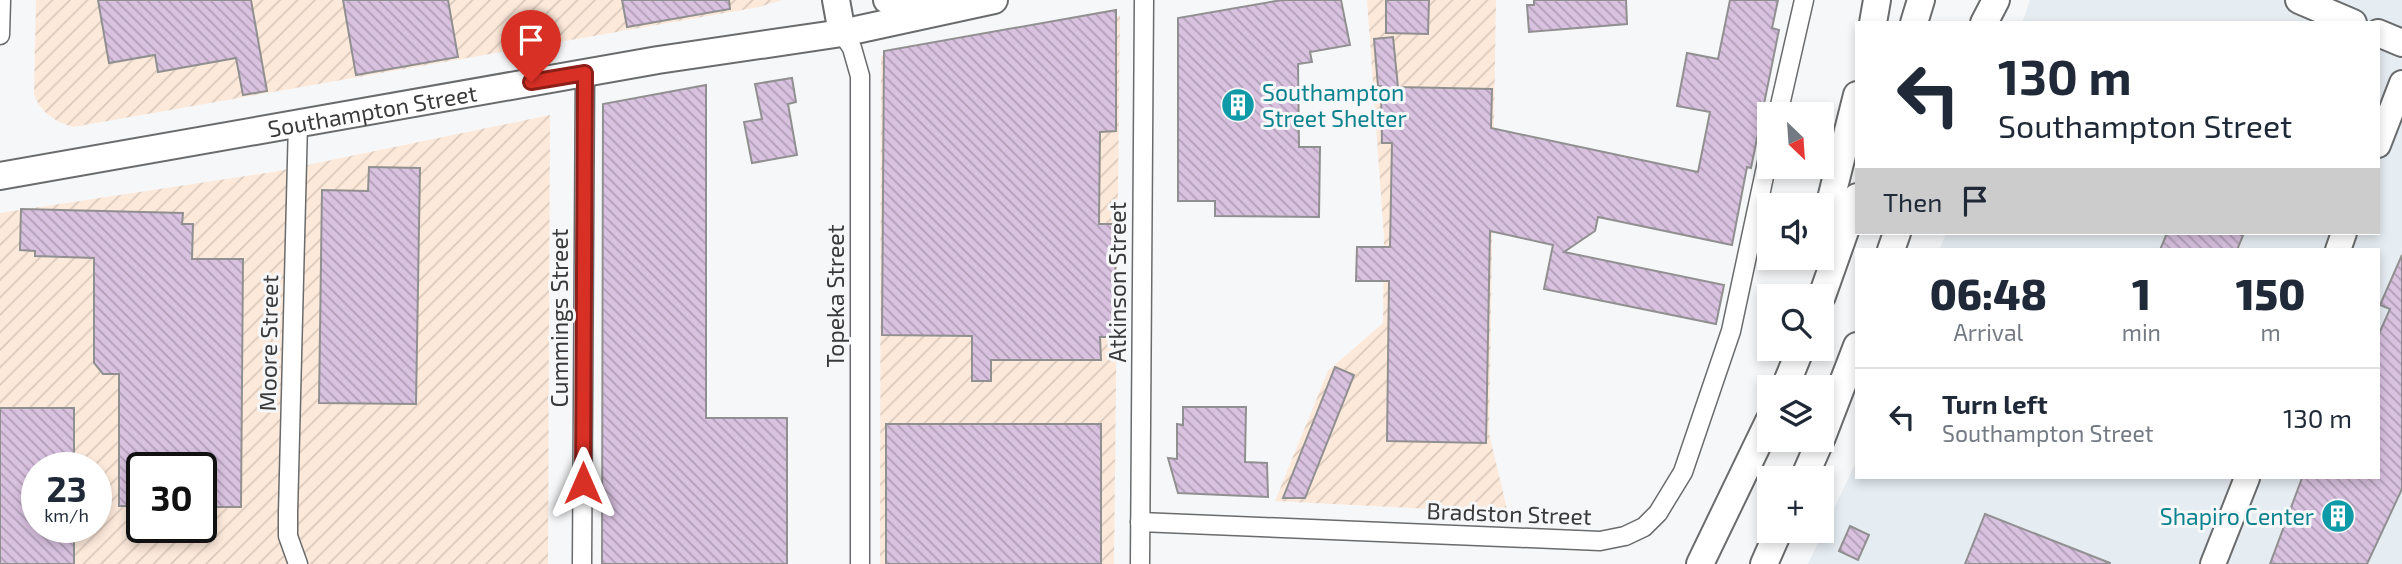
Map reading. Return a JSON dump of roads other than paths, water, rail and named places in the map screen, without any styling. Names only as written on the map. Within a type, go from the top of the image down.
[{"type":"main road","points":[[836,0],[842,33]]},
{"type":"main road","points":[[887,0],[911,10],[941,12]]},
{"type":"main road","name":"Southampton Street","points":[[0,176],[585,73],[842,33],[994,0]]},
{"type":"main road","points":[[1873,21],[1877,0]]},
{"type":"main road","points":[[1915,21],[1921,0]]},
{"type":"main road","points":[[1968,21],[1974,0]]},
{"type":"main road","points":[[1985,21],[1996,0]]},
{"type":"main road","points":[[2299,0],[2348,21]]},
{"type":"main road","points":[[2380,34],[2402,43]]},
{"type":"main road","points":[[2380,140],[2402,83]]},
{"type":"main road","points":[[1832,193],[1855,103]]},
{"type":"main road","points":[[1826,284],[1855,203]]},
{"type":"main road","points":[[1834,405],[1855,351]]},
{"type":"main road","points":[[1700,564],[1757,446]]},
{"type":"main road","points":[[2213,564],[2247,479]]},
{"type":"main road","points":[[1764,564],[1773,543]]},
{"type":"street","points":[[0,35],[1,0]]},
{"type":"street","name":"Atkinson Street","points":[[1140,564],[1144,0]]},
{"type":"street","points":[[1781,102],[1804,0]]},
{"type":"street","name":"Topeka Street","points":[[842,33],[855,54],[860,76],[860,564]]},
{"type":"street","name":"Cummings Street","points":[[582,564],[585,73]]},
{"type":"street","name":"Moore Street","points":[[298,122],[288,536],[298,564]]},
{"type":"street","name":"Bradston Street","points":[[1140,522],[1600,541],[1625,536],[1644,527],[1658,513],[1683,472],[1731,331],[1763,179]]},
{"type":"place","name":"Southampton Street Shelter","points":[[1238,105]]},
{"type":"place","name":"Shapiro Center","points":[[2338,516]]}]
